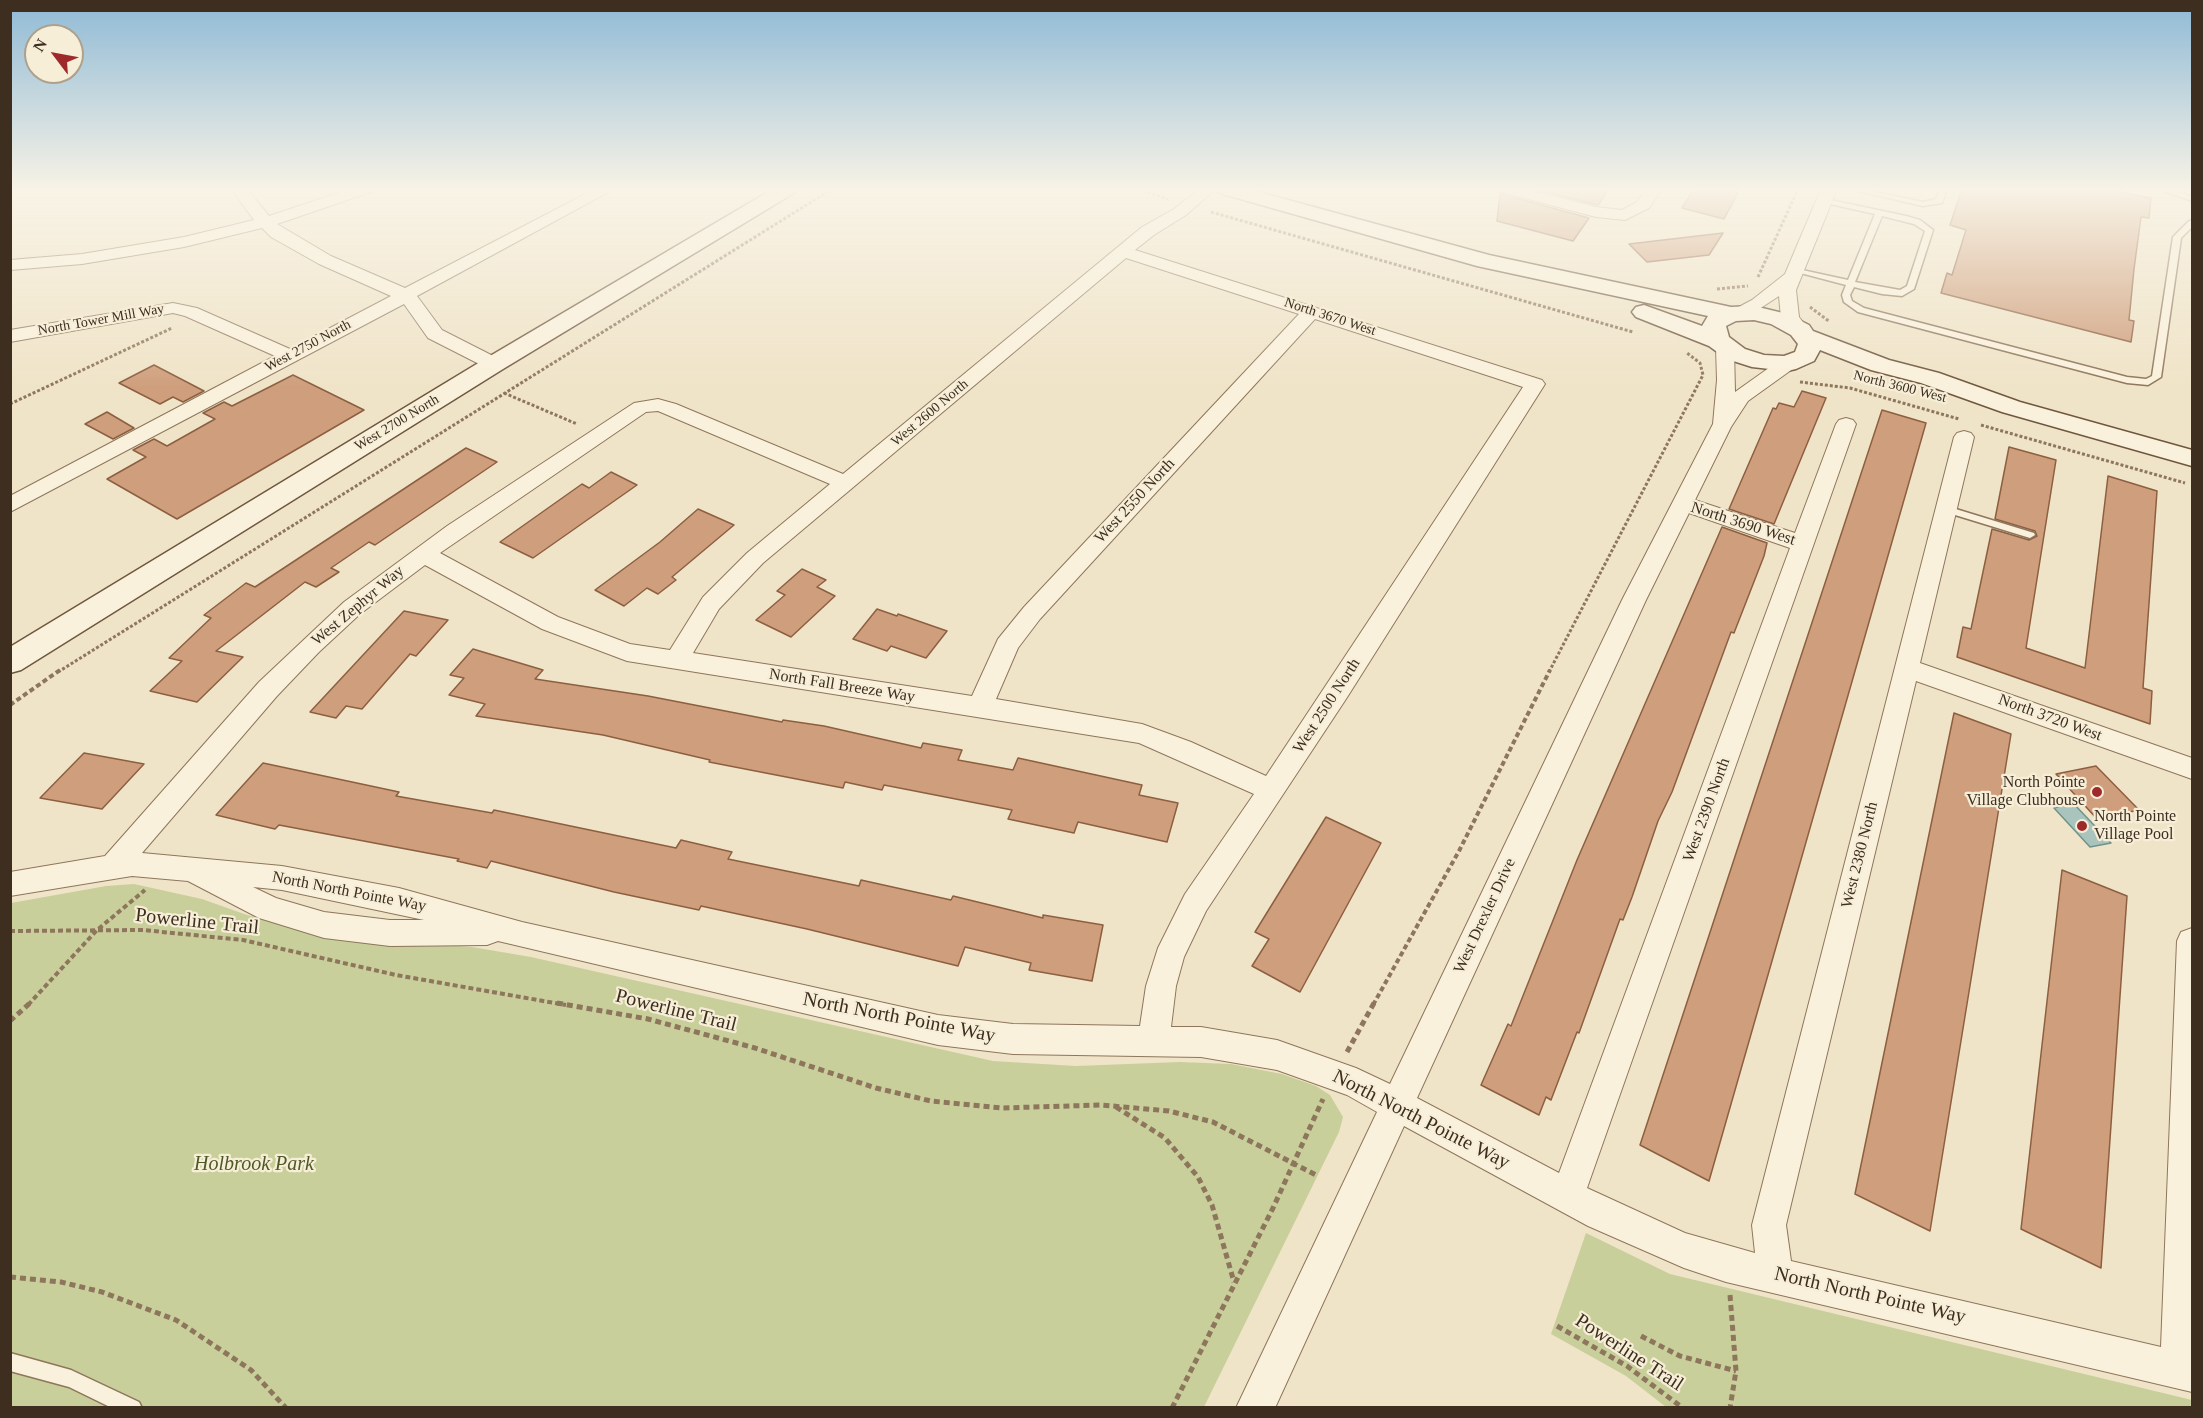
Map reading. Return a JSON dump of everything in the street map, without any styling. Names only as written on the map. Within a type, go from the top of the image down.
[{"type":"street","points":[[10,265],[106,255]]},
{"type":"street","points":[[318,255],[405,295],[417,306],[435,334],[494,364]]},
{"type":"street","name":"West 2750 North","points":[[10,505],[481,255]]},
{"type":"street","name":"West 2700 North","points":[[10,662],[494,364],[676,255]]},
{"type":"street","name":"West 2600 North","points":[[676,661],[698,621],[724,588],[755,558],[1120,255]]},
{"type":"street","name":"North 3670 West","points":[[1134,255],[1535,384]]},
{"type":"street","points":[[1464,255],[1736,313]]},
{"type":"street","points":[[1789,363],[1805,356],[1809,350],[1803,334],[1791,318],[1787,303],[1792,274],[1800,255]]},
{"type":"street","points":[[1485,261],[1576,294],[1656,315],[1721,345]]},
{"type":"street","points":[[1721,345],[1713,334],[1715,322],[1758,304],[1792,274]]},
{"type":"street","name":"North Tower Mill Way","points":[[10,336],[173,308],[191,312],[290,356]]},
{"type":"street","name":"West 2550 North","points":[[980,707],[1007,645],[1032,612],[1312,311]]},
{"type":"street","name":"North 3600 West","points":[[1736,313],[1767,315],[1803,334],[1880,365],[1930,378],[2011,407],[2193,458]]},
{"type":"street","name":"North 3600 West","points":[[1721,345],[1748,359],[1789,363],[1947,399],[2011,407]]},
{"type":"street","name":"West Drexler Drive","points":[[1720,427],[1727,380],[1721,345]]},
{"type":"street","name":"West Drexler Drive","points":[[1255,1407],[1634,600],[1720,427],[1741,397],[1789,363]]},
{"type":"street","name":"West 2500 North","points":[[1154,1041],[1161,986],[1181,929],[1535,384]]},
{"type":"street","name":"West Zephyr Way","points":[[115,866],[268,689],[310,646],[383,582],[631,412],[649,405],[678,411],[846,483]]},
{"type":"street","name":"West 2390 North","points":[[1568,1197],[1846,424]]},
{"type":"street","name":"West 2380 North","points":[[1775,1273],[1768,1225],[1964,437]]},
{"type":"street","name":"North 3690 West","points":[[1682,503],[1803,544]]},
{"type":"street","name":"North Fall Breeze Way","points":[[423,554],[572,634],[627,652],[1142,734],[1192,753],[1271,790]]},
{"type":"street","name":"North 3720 West","points":[[1907,668],[2193,769]]},
{"type":"street","name":"North North Pointe Way","points":[[10,884],[115,866],[173,867],[250,874],[335,886],[461,915],[522,935],[938,1030],[1013,1039],[1201,1042],[1278,1055],[1346,1079],[1397,1104],[1568,1197],[1642,1234],[1684,1250],[1726,1264],[1775,1273],[2186,1372]]},
{"type":"street","name":"North North Pointe Way","points":[[173,867],[210,878],[269,909],[324,925],[390,933],[470,932],[522,935]]},
{"type":"street","points":[[2186,1372],[2193,941]]},
{"type":"lane","points":[[1863,255],[1846,296],[1848,302],[1861,310],[2116,377],[2148,382],[2156,377],[2174,255]]},
{"type":"lane","points":[[1792,274],[1902,293],[1911,287],[1921,255]]},
{"type":"lane","points":[[1946,509],[2030,535]]},
{"type":"lane","points":[[10,1362],[71,1378],[133,1407]]},
{"type":"path","points":[[10,705],[72,662],[725,255]]},
{"type":"path","points":[[1369,255],[1637,333]]},
{"type":"path","points":[[1714,290],[1748,286],[1760,274],[1768,255]]},
{"type":"path","points":[[10,404],[177,325]]},
{"type":"path","points":[[1354,1039],[1459,851],[1602,568],[1703,375],[1694,357],[1679,348]]},
{"type":"path","points":[[504,392],[599,434]]},
{"type":"path","points":[[10,1021],[33,1000],[97,930],[147,889]]},
{"type":"path","name":"Powerline Trail","points":[[10,931],[153,931],[243,940],[396,975],[638,1017],[755,1048],[876,1088],[931,1101],[1001,1108],[1113,1105],[1169,1111],[1213,1122],[1252,1140],[1318,1176]]},
{"type":"path","points":[[1172,1407],[1273,1208],[1324,1097]]},
{"type":"path","points":[[1113,1105],[1165,1138],[1198,1177],[1212,1205],[1234,1283]]},
{"type":"path","points":[[10,1277],[61,1282],[81,1287],[176,1320],[251,1370],[286,1407]]},
{"type":"path","points":[[1729,1291],[1736,1371],[1730,1407]]},
{"type":"path","name":"Powerline Trail","points":[[1557,1326],[1627,1366],[1683,1407]]},
{"type":"path","points":[[1641,1336],[1680,1356],[1736,1371]]},
{"type":"green space","name":"Holbrook Park","points":[[134,884],[202,899],[247,915],[331,935],[472,947],[531,957],[993,1061],[1076,1066],[1180,1062],[1231,1064],[1282,1074],[1316,1086],[1330,1095],[1343,1117],[1339,1132],[1204,1407],[11,1408],[11,903],[106,886]]},
{"type":"green space","points":[[1586,1233],[1670,1274],[2192,1400],[2192,1407],[1666,1407],[1626,1376],[1551,1334]]},
{"type":"water","name":"North Pointe Village Pool","points":[[2073,803],[2111,843],[2090,847],[2054,808]]},
{"type":"building","points":[[1640,255],[1707,255],[1647,262]]},
{"type":"building","points":[[1958,255],[2136,255],[2129,320],[2134,321],[2131,342],[1941,293],[1947,273],[1952,275]]},
{"type":"building","points":[[154,365],[204,391],[183,402],[173,397],[160,404],[119,383]]},
{"type":"building","points":[[293,375],[364,410],[177,519],[107,479],[146,457],[133,450],[154,439],[167,446],[215,419],[203,413],[224,402],[232,406]]},
{"type":"building","points":[[1802,391],[1826,398],[1774,524],[1729,509],[1773,408],[1776,409],[1779,403],[1794,407]]},
{"type":"building","points":[[1882,410],[1926,423],[1709,1181],[1640,1145]]},
{"type":"building","points":[[107,412],[134,428],[113,439],[85,424]]},
{"type":"building","points":[[2009,447],[2056,460],[2026,648],[2085,668],[2108,476],[2157,491],[2143,688],[2152,691],[2150,724],[1957,657],[1963,627],[1971,629],[1992,529],[2029,540],[2037,536],[2035,531],[1995,519]]},
{"type":"building","points":[[466,448],[497,462],[375,545],[369,542],[331,568],[339,572],[316,587],[305,582],[216,651],[243,657],[197,702],[150,691],[182,661],[169,658],[211,618],[204,615],[246,583],[255,587]]},
{"type":"building","points":[[611,472],[637,485],[533,558],[500,542],[582,484],[589,488]]},
{"type":"building","points":[[698,509],[734,525],[672,577],[676,580],[658,594],[647,588],[624,606],[595,590],[660,542]]},
{"type":"building","points":[[1722,527],[1767,543],[1764,556],[1734,633],[1731,632],[1672,792],[1658,821],[1632,897],[1623,920],[1620,919],[1579,1033],[1577,1032],[1551,1100],[1546,1097],[1539,1115],[1481,1085],[1508,1024],[1511,1026],[1577,860]]},
{"type":"building","points":[[802,569],[826,580],[817,587],[835,596],[791,637],[756,620],[785,595],[777,591]]},
{"type":"building","points":[[877,609],[947,631],[926,658],[891,646],[887,651],[853,639]]},
{"type":"building","points":[[404,611],[448,620],[416,656],[410,654],[362,709],[346,706],[336,718],[310,712]]},
{"type":"building","points":[[473,649],[543,670],[535,679],[648,696],[782,722],[783,720],[824,726],[921,748],[923,743],[962,750],[958,760],[1013,770],[1018,758],[1142,785],[1139,795],[1178,803],[1167,842],[1078,822],[1074,833],[1008,819],[1012,810],[884,785],[882,790],[845,782],[843,788],[709,762],[710,760],[603,735],[476,716],[485,704],[449,695],[464,678],[450,675]]},
{"type":"building","points":[[1954,713],[2011,734],[1930,1231],[1855,1194]]},
{"type":"building","points":[[84,753],[144,764],[102,809],[40,798]]},
{"type":"building","points":[[263,763],[399,792],[396,796],[492,813],[494,810],[676,848],[681,840],[732,852],[728,859],[859,886],[861,880],[951,900],[953,896],[1043,918],[1043,915],[1103,925],[1092,981],[1029,970],[1031,963],[965,947],[958,966],[701,906],[699,910],[614,892],[491,861],[487,868],[457,861],[459,859],[279,825],[275,829],[216,815]]},
{"type":"building","name":"North Pointe Village Clubhouse","points":[[2096,766],[2139,810],[2097,819],[2056,774]]},
{"type":"building","points":[[1326,817],[1381,843],[1300,992],[1252,966],[1269,939],[1255,932]]},
{"type":"building","points":[[2062,870],[2127,896],[2101,1268],[2021,1229]]},
{"type":"place","name":"North Pointe Village Clubhouse","points":[[2097,792]]},
{"type":"place","name":"North Pointe Village Pool","points":[[2082,826]]}]
